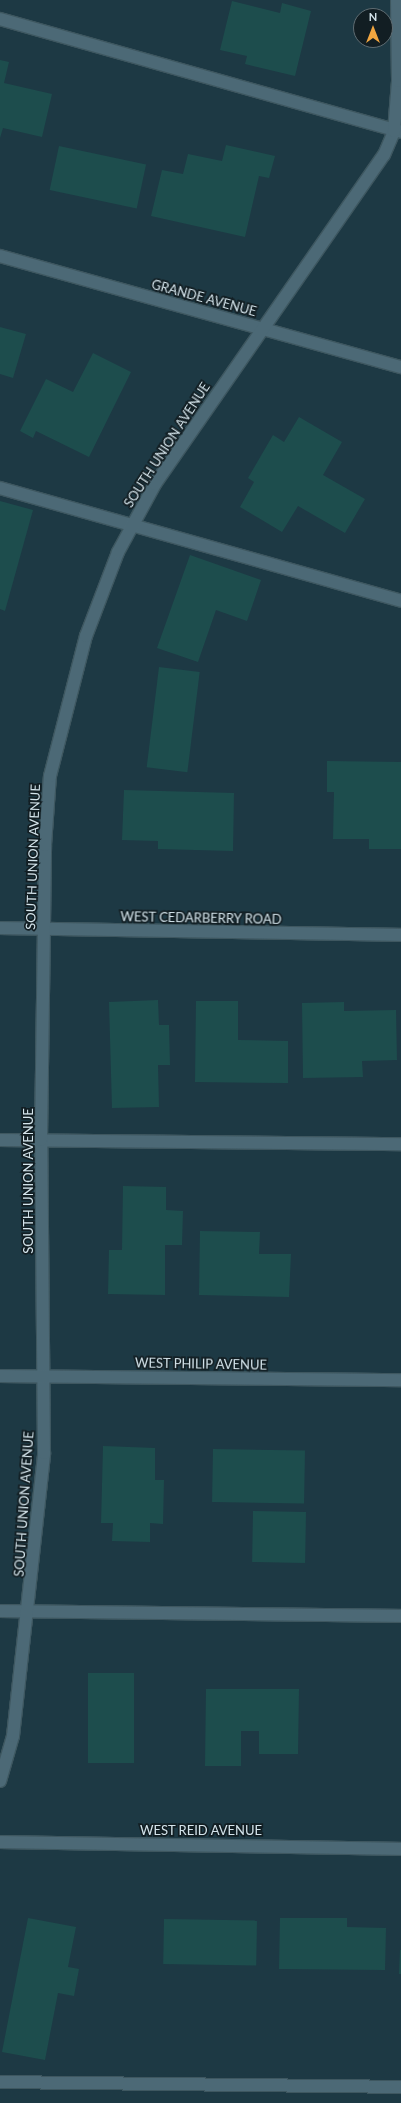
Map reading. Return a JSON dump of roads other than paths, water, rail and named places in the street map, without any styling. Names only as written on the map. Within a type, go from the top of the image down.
[{"type":"street","name":"SOUTH UNION AVENUE","points":[[0,1781],[13,1736],[29,1611],[44,1453],[41,1140],[44,929],[50,776],[86,636],[118,552],[156,484],[261,328],[384,155],[398,132],[397,0]]},
{"type":"street","points":[[0,19],[398,132]]},
{"type":"street","name":"GRANDE AVENUE","points":[[0,256],[401,367]]},
{"type":"street","points":[[0,488],[401,601]]},
{"type":"street","name":"WEST CEDARBERRY ROAD","points":[[0,928],[401,935]]},
{"type":"street","points":[[0,1140],[401,1144]]},
{"type":"street","name":"WEST PHILIP AVENUE","points":[[0,1376],[401,1380]]},
{"type":"street","points":[[0,1611],[401,1616]]},
{"type":"street","name":"WEST REID AVENUE","points":[[0,1842],[401,1849]]},
{"type":"street","points":[[0,2082],[401,2087]]}]
